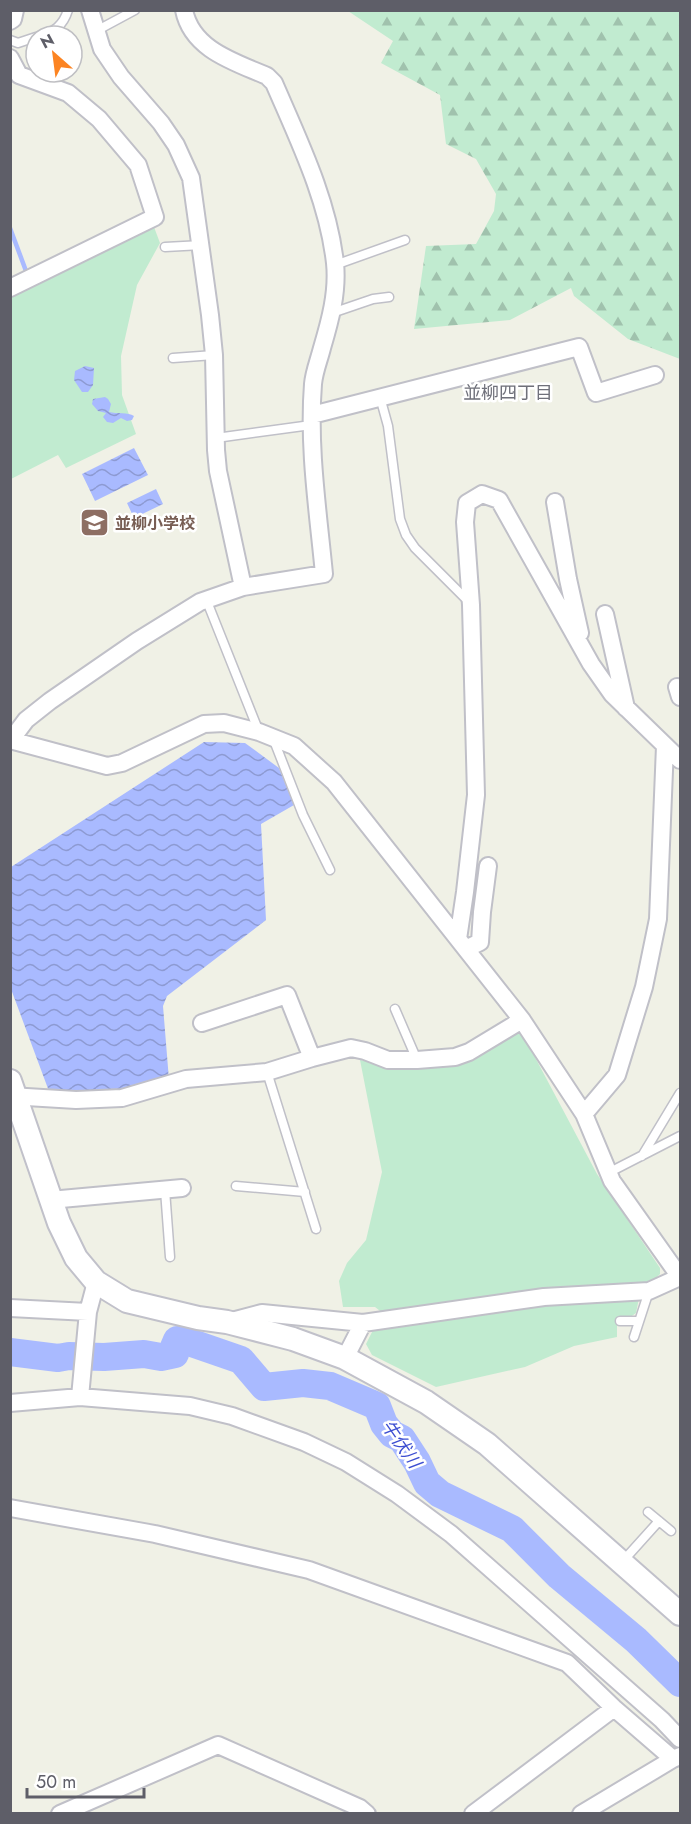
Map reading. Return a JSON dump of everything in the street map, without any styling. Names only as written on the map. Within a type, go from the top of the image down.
[{"type":"street","points":[[10,21],[13,19],[15,10]]},
{"type":"street","points":[[90,10],[102,49],[121,77],[161,123],[176,145],[191,178],[202,245],[214,355],[218,471],[243,587]]},
{"type":"street","points":[[184,10],[196,35],[212,51],[267,76],[274,83],[319,193],[335,265],[332,313],[314,380],[311,444],[324,574],[243,587],[206,599],[137,641],[50,701],[26,720],[12,741],[107,766],[122,763],[204,724],[224,723],[294,746],[334,782],[522,1020],[584,1114],[612,1181],[680,1277],[649,1291],[544,1297],[363,1323],[262,1313],[227,1322]]},
{"type":"street","points":[[10,58],[19,75],[68,93],[99,120],[138,165],[156,217],[10,288]]},
{"type":"street","points":[[312,420],[380,396],[579,348],[596,393],[655,375]]},
{"type":"street","points":[[462,944],[465,892],[476,795],[471,605],[465,522],[467,503],[482,494],[499,500],[591,664],[612,694],[681,760]]},
{"type":"street","points":[[555,502],[568,579],[580,630],[579,643]]},
{"type":"street","points":[[605,614],[626,708]]},
{"type":"street","points":[[584,1114],[617,1075],[644,987],[658,919],[665,746]]},
{"type":"street","points":[[462,944],[480,942],[488,866]]},
{"type":"street","points":[[202,1023],[287,995],[312,1058]]},
{"type":"street","points":[[522,1020],[469,1052],[455,1057],[388,1060],[351,1048],[267,1071],[186,1079],[122,1098],[76,1100],[12,1091],[59,1223],[75,1258],[96,1282],[127,1301],[198,1318],[227,1322],[293,1339],[345,1358],[426,1402],[487,1444],[681,1614]]},
{"type":"street","points":[[50,1200],[173,1189]]},
{"type":"street","points":[[80,1394],[88,1317],[96,1282]]},
{"type":"street","points":[[10,1308],[88,1317]]},
{"type":"street","points":[[345,1358],[363,1323]]},
{"type":"street","points":[[10,1402],[80,1394],[190,1406],[232,1416],[304,1442],[346,1462],[397,1494],[451,1534],[681,1739]]},
{"type":"street","points":[[10,1508],[155,1534],[309,1570],[567,1662],[614,1708],[677,1757],[581,1814]]},
{"type":"street","points":[[473,1814],[614,1708]]},
{"type":"street","points":[[60,1814],[218,1745],[360,1808],[367,1814]]},
{"type":"lane","points":[[60,24],[68,10]]},
{"type":"lane","points":[[96,31],[135,10]]},
{"type":"lane","points":[[335,265],[405,240]]},
{"type":"lane","points":[[165,247],[202,245]]},
{"type":"lane","points":[[332,313],[373,299],[389,297]]},
{"type":"lane","points":[[173,358],[214,355]]},
{"type":"lane","points":[[380,396],[387,426],[400,519],[405,536],[471,605]]},
{"type":"lane","points":[[216,438],[312,420]]},
{"type":"lane","points":[[206,599],[266,735],[330,870]]},
{"type":"lane","points":[[395,1009],[417,1060]]},
{"type":"lane","points":[[267,1071],[316,1229]]},
{"type":"lane","points":[[642,1156],[681,1093]]},
{"type":"lane","points":[[608,1173],[681,1136]]},
{"type":"lane","points":[[236,1186],[305,1192]]},
{"type":"lane","points":[[170,1257],[173,1189]]},
{"type":"lane","points":[[634,1337],[649,1291]]},
{"type":"lane","points":[[620,1321],[639,1321]]},
{"type":"lane","points":[[648,1512],[671,1531]]},
{"type":"lane","points":[[622,1562],[659,1521]]},
{"type":"green space","points":[[348,11],[680,11],[680,359],[628,339],[574,296],[571,288],[510,320],[414,329],[426,246],[476,244],[494,211],[496,194],[476,159],[446,144],[440,95],[381,63],[393,41]]},
{"type":"green space","points":[[149,226],[154,227],[160,243],[137,285],[121,356],[122,395],[136,434],[66,468],[58,455],[11,479],[11,294]]},
{"type":"green space","points":[[520,1029],[597,1174],[660,1268],[660,1274],[652,1282],[636,1286],[530,1290],[384,1314],[375,1307],[343,1307],[339,1281],[347,1263],[366,1240],[382,1172],[360,1060],[392,1066],[428,1066]]},
{"type":"green space","points":[[639,1298],[636,1313],[629,1318],[617,1319],[617,1337],[574,1346],[525,1367],[436,1387],[372,1355],[366,1344],[373,1330],[554,1303]]},
{"type":"water","points":[[85,366],[94,368],[93,385],[88,392],[82,392],[74,380],[75,371]]},
{"type":"water","points":[[105,397],[111,404],[109,412],[132,415],[134,416],[132,420],[127,421],[121,418],[113,423],[107,422],[103,417],[106,413],[98,411],[92,404],[93,399]]},
{"type":"water","points":[[134,448],[148,475],[95,501],[82,474]]},
{"type":"water","points":[[156,489],[163,504],[134,518],[127,503]]},
{"type":"water","points":[[204,742],[245,743],[279,768],[294,805],[261,824],[266,920],[167,996],[163,1006],[169,1080],[122,1092],[50,1094],[11,989],[11,867]]},
{"type":"waterway","points":[[10,228],[26,271]]},
{"type":"waterway","name":"牛伏川","points":[[10,1352],[58,1358],[144,1354],[161,1357],[175,1354],[174,1347],[177,1340],[186,1341],[241,1360],[264,1387],[303,1383],[330,1386],[377,1406],[384,1424],[392,1434],[402,1439],[427,1483],[440,1494],[512,1529],[559,1576],[636,1640],[680,1683]]},
{"type":"place","name":"並柳小学校","points":[[94,523]]},
{"type":"district","name":"並柳四丁目","points":[[508,393]]}]
